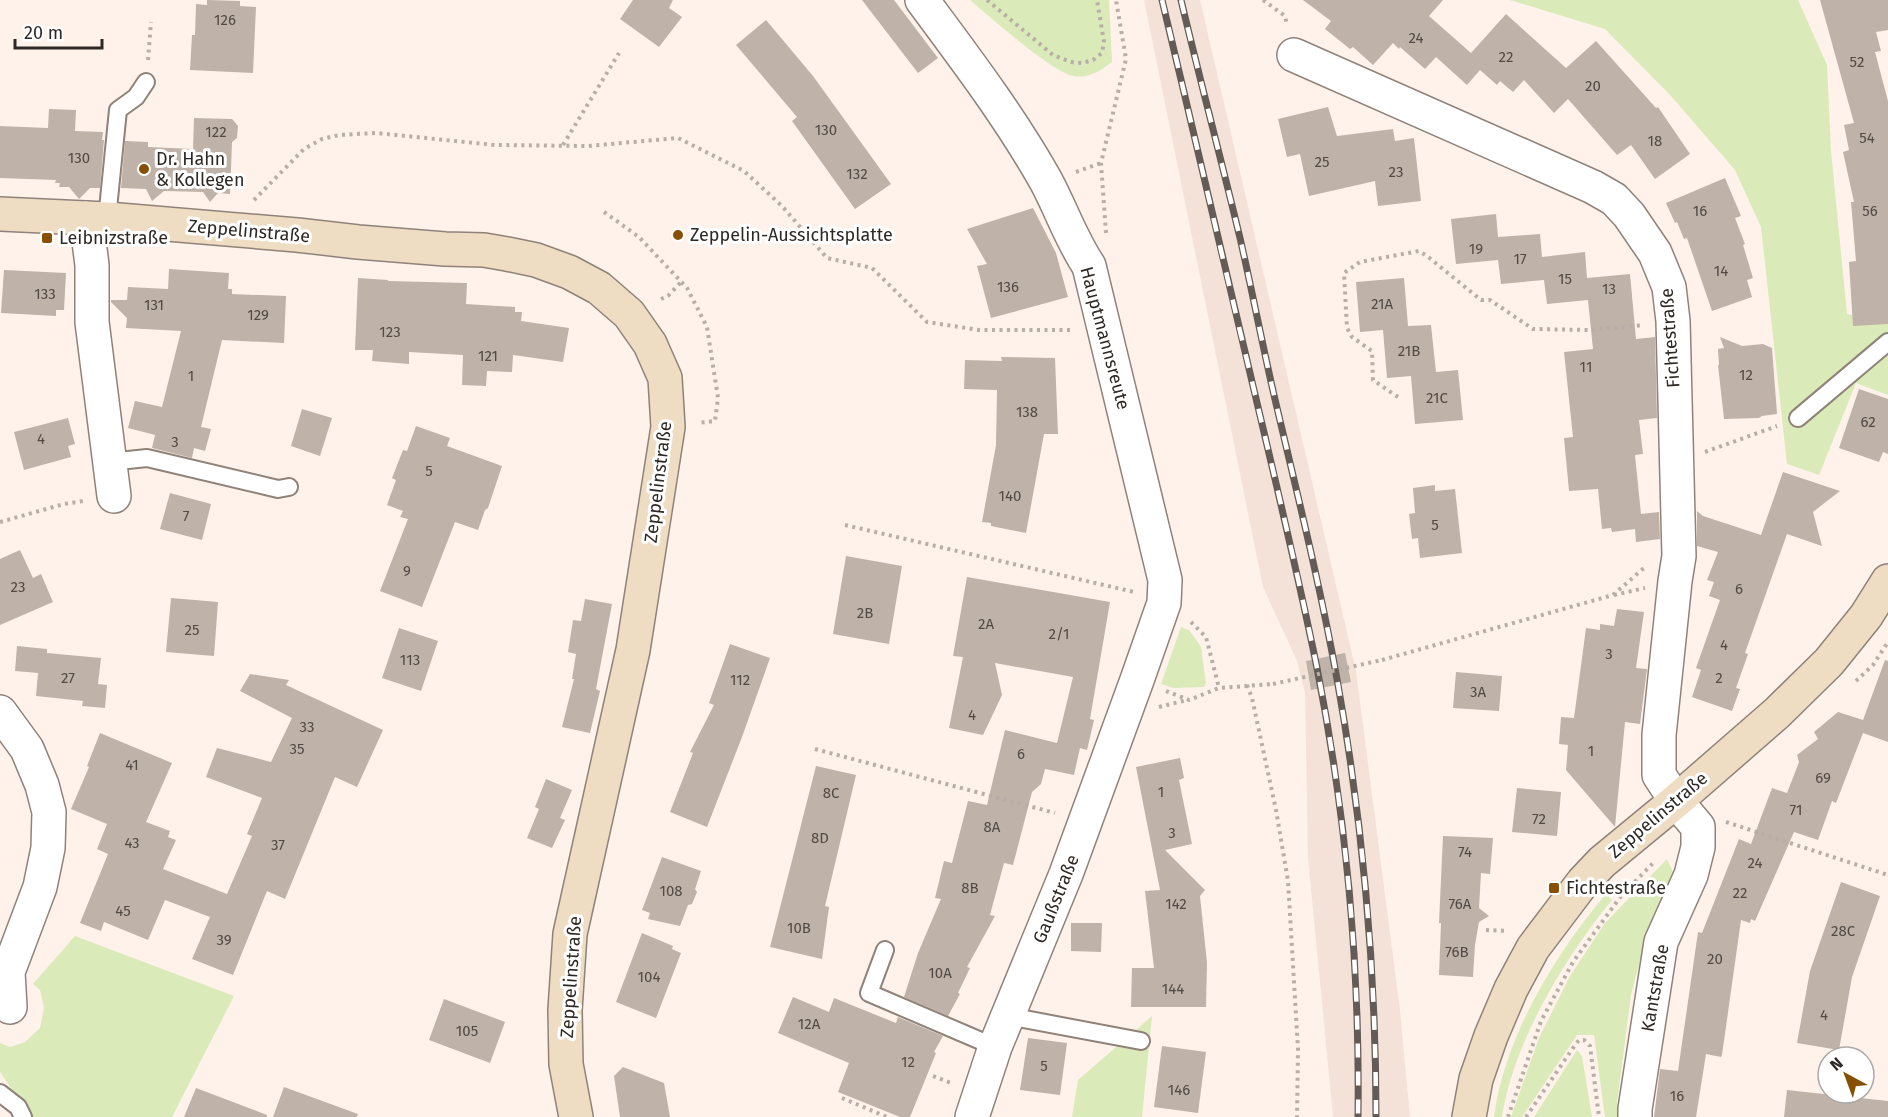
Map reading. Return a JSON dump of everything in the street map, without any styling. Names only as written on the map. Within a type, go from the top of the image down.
[{"type":"street","name":"Hauptmannsreute","points":[[921,0],[994,99],[1046,181],[1077,248],[1089,266],[1165,580],[1164,603],[1137,680]]},
{"type":"street","name":"Fichtestraße","points":[[1294,55],[1614,199],[1629,215],[1655,253],[1669,287],[1673,321],[1679,556],[1659,745],[1659,775],[1676,801]]},
{"type":"street","name":"Zeppelinstraße","points":[[0,214],[97,219],[446,249],[484,249],[536,260],[569,272],[599,288],[629,314],[650,344],[664,378],[668,427],[633,650],[570,934],[565,1010],[566,1064],[576,1117]]},
{"type":"street","points":[[97,219],[92,265],[92,322],[114,496]]},
{"type":"street","name":"Zeppelinstraße","points":[[1469,1117],[1476,1079],[1511,989],[1533,948],[1584,882],[1602,862],[1777,713],[1829,662],[1866,615],[1888,581]]},
{"type":"street","name":"Gaußstraße","points":[[972,1117],[995,1047],[1066,874],[1137,680]]},
{"type":"street","points":[[0,712],[27,749],[42,784],[49,812],[48,848],[40,887],[8,972],[5,1015]]},
{"type":"street","name":"Kantstraße","points":[[1635,1117],[1661,942],[1691,875],[1698,847],[1698,827],[1676,801]]},
{"type":"lane","points":[[97,219],[118,110],[136,97],[146,82]]},
{"type":"lane","points":[[1798,418],[1888,342]]},
{"type":"lane","points":[[109,462],[147,458],[278,489],[289,487]]},
{"type":"lane","points":[[885,950],[869,993],[995,1047]]},
{"type":"lane","points":[[1008,1016],[1141,1041]]},
{"type":"lane","points":[[0,1093],[18,1107],[23,1117]]},
{"type":"path","points":[[987,0],[1053,55],[1071,62],[1082,63],[1093,60],[1102,53],[1104,42],[1097,0]]},
{"type":"path","points":[[1089,266],[1108,252],[1101,163],[1126,59],[1116,0]]},
{"type":"path","points":[[146,82],[151,22]]},
{"type":"path","points":[[562,146],[619,53]]},
{"type":"path","points":[[247,207],[304,149],[322,139],[339,135],[376,133],[495,145],[562,146],[678,138],[744,171],[782,206],[827,258],[872,268],[927,322],[979,330],[1070,330]]},
{"type":"path","points":[[1071,173],[1101,163]]},
{"type":"path","points":[[604,212],[639,237],[687,288],[707,327],[718,398],[715,422],[668,427]]},
{"type":"path","points":[[1398,398],[1373,380],[1372,351],[1352,337],[1347,328],[1344,273],[1360,262],[1419,251],[1481,300],[1490,300],[1533,329],[1588,330],[1629,327]]},
{"type":"path","points":[[661,299],[668,296],[681,282]]},
{"type":"path","points":[[1676,462],[1798,418]]},
{"type":"path","points":[[0,522],[64,504],[114,496]]},
{"type":"path","points":[[845,525],[1150,596],[1176,609],[1206,637],[1219,688]]},
{"type":"path","points":[[1157,707],[1189,700],[1219,688],[1273,684],[1382,660],[1613,595],[1649,564],[1679,556]]},
{"type":"path","points":[[1137,680],[1189,700]]},
{"type":"path","points":[[1247,685],[1252,698],[1276,810],[1288,882],[1299,1049],[1297,1117]]},
{"type":"path","points":[[815,749],[1086,821]]},
{"type":"path","points":[[1724,821],[1888,875]]},
{"type":"path","points":[[1508,1117],[1541,1021],[1573,962],[1621,896],[1662,855]]},
{"type":"path","points":[[1486,930],[1515,932]]},
{"type":"path","points":[[1527,1117],[1579,1040],[1588,1042],[1590,1046],[1599,1117]]},
{"type":"path","points":[[842,1098],[887,1117]]},
{"type":"shaded area","points":[[1144,0],[1200,0],[1356,671],[1400,1010],[1410,1117],[1333,1117],[1308,858],[1305,693],[1297,661],[1263,587]]},
{"type":"green space","points":[[970,0],[1109,0],[1112,62],[1090,75],[1079,77],[1065,73],[1022,43]]},
{"type":"green space","points":[[1510,0],[1798,0],[1827,65],[1831,151],[1847,314],[1888,323],[1888,395],[1856,383],[1819,475],[1787,464],[1761,227],[1735,170],[1671,96],[1605,29]]},
{"type":"green space","points":[[1181,627],[1189,630],[1201,647],[1206,683],[1204,687],[1174,688],[1161,684]]},
{"type":"green space","points":[[1667,859],[1673,872],[1647,934],[1631,995],[1617,1103],[1618,1117],[1605,1117],[1594,1035],[1577,1035],[1522,1117],[1511,1117],[1539,1038],[1570,976],[1605,923]]},
{"type":"green space","points":[[1606,894],[1612,900],[1559,974],[1529,1031],[1517,1060],[1502,1117],[1494,1117],[1509,1057],[1535,998],[1568,943]]},
{"type":"green space","points":[[75,936],[234,996],[172,1117],[31,1117],[0,1072],[0,1043],[10,1047],[25,1042],[40,1028],[44,1008],[40,990],[33,984]]},
{"type":"green space","points":[[1152,1016],[1142,1117],[1072,1117],[1078,1080]]},
{"type":"green space","points":[[1577,1050],[1582,1056],[1592,1117],[1534,1117]]},
{"type":"building","points":[[207,0],[240,1],[240,6],[256,7],[253,73],[190,70],[192,35],[195,35],[196,4],[207,5]]},
{"type":"building","points":[[633,0],[673,0],[669,8],[682,17],[659,47],[620,19]]},
{"type":"building","points":[[862,0],[894,0],[938,58],[918,73]]},
{"type":"building","points":[[1303,0],[1443,0],[1429,16],[1471,53],[1506,14],[1566,68],[1596,41],[1656,108],[1658,107],[1690,154],[1655,179],[1631,145],[1617,155],[1568,99],[1554,113],[1524,80],[1513,92],[1500,81],[1497,85],[1480,70],[1467,85],[1436,57],[1425,69],[1393,43],[1373,65],[1353,47],[1350,49],[1325,29],[1331,21]]},
{"type":"building","points":[[1820,0],[1888,0],[1888,30],[1876,32],[1881,51],[1875,52],[1888,101],[1888,324],[1853,326],[1849,262],[1856,261],[1851,202],[1854,202],[1843,152],[1849,150],[1844,125],[1854,123]]},
{"type":"building","points":[[766,20],[813,76],[891,184],[855,209],[792,121],[797,117],[736,45]]},
{"type":"building","points":[[1328,107],[1337,136],[1393,129],[1395,141],[1414,138],[1421,201],[1378,206],[1375,181],[1309,196],[1300,154],[1287,157],[1278,119]]},
{"type":"building","points":[[49,109],[76,110],[75,131],[103,132],[100,188],[90,188],[79,199],[69,187],[59,187],[60,183],[55,183],[56,180],[0,178],[0,126],[48,128]]},
{"type":"building","points":[[194,118],[232,119],[238,126],[237,138],[232,142],[230,194],[218,193],[210,202],[203,192],[164,191],[152,201],[146,189],[121,188],[125,141],[148,142],[148,147],[193,149]]},
{"type":"building","points":[[1725,178],[1741,216],[1735,218],[1745,244],[1743,245],[1753,278],[1747,280],[1752,297],[1712,311],[1687,238],[1684,239],[1666,203]]},
{"type":"building","points":[[1033,208],[1056,253],[1068,297],[991,318],[977,266],[987,264],[967,229]]},
{"type":"building","points":[[1496,214],[1498,237],[1540,234],[1542,257],[1585,252],[1587,278],[1630,274],[1636,339],[1655,337],[1657,418],[1639,420],[1643,454],[1635,455],[1641,514],[1659,512],[1660,539],[1636,542],[1635,529],[1612,532],[1611,528],[1602,529],[1598,489],[1569,491],[1564,438],[1573,437],[1564,352],[1593,349],[1588,300],[1547,304],[1544,280],[1501,284],[1498,260],[1456,264],[1451,219]]},
{"type":"building","points":[[169,269],[229,273],[228,289],[232,289],[232,294],[286,296],[284,343],[222,340],[201,427],[211,429],[205,451],[194,448],[192,458],[152,448],[155,435],[128,428],[135,401],[162,407],[181,331],[126,328],[127,318],[111,302],[111,300],[127,300],[128,287],[168,289]]},
{"type":"building","points":[[4,270],[66,273],[64,310],[56,310],[56,316],[1,313]]},
{"type":"building","points":[[358,278],[467,283],[466,304],[515,307],[515,312],[522,312],[521,321],[569,328],[563,362],[513,355],[512,372],[487,371],[486,386],[462,385],[463,355],[409,352],[409,364],[372,361],[373,350],[355,350]]},
{"type":"building","points":[[1404,278],[1408,326],[1431,325],[1436,372],[1458,370],[1463,420],[1415,424],[1411,376],[1387,378],[1383,330],[1360,332],[1356,282]]},
{"type":"building","points":[[1720,337],[1742,346],[1763,344],[1772,348],[1777,414],[1759,418],[1724,419],[1718,349],[1724,348]]},
{"type":"building","points":[[1001,357],[1055,358],[1058,434],[1044,434],[1026,533],[982,522],[996,445],[997,390],[964,389],[965,360],[1002,361]]},
{"type":"building","points":[[1859,389],[1888,399],[1888,454],[1883,452],[1879,462],[1839,448]]},
{"type":"building","points":[[302,409],[332,418],[320,456],[291,446]]},
{"type":"building","points":[[68,418],[75,444],[68,446],[71,457],[24,470],[14,432]]},
{"type":"building","points":[[416,426],[450,438],[447,446],[502,466],[478,530],[455,522],[422,607],[380,591],[408,519],[400,517],[403,511],[387,505],[396,480],[392,478],[403,450],[407,451]]},
{"type":"building","points":[[1783,472],[1840,491],[1813,512],[1822,546],[1787,534],[1745,653],[1748,654],[1736,688],[1740,689],[1732,711],[1692,697],[1701,670],[1696,668],[1720,600],[1709,596],[1714,582],[1707,580],[1718,552],[1697,546],[1697,511],[1703,516],[1761,535]]},
{"type":"building","points":[[1435,485],[1435,491],[1455,489],[1462,553],[1420,558],[1418,538],[1412,539],[1409,514],[1415,513],[1413,488]]},
{"type":"building","points":[[170,493],[211,504],[202,540],[160,529]]},
{"type":"building","points":[[20,550],[33,578],[41,574],[53,602],[0,625],[0,559]]},
{"type":"building","points":[[846,556],[902,566],[889,644],[833,634]]},
{"type":"building","points":[[967,577],[1110,602],[1090,719],[1094,720],[1087,750],[1080,748],[1074,775],[1045,769],[1041,784],[1032,792],[1013,865],[1004,863],[990,915],[995,916],[967,967],[970,968],[958,993],[960,994],[948,1016],[904,997],[918,953],[941,899],[935,898],[944,861],[952,863],[968,801],[987,805],[1005,730],[1057,743],[1073,677],[995,663],[1002,695],[983,735],[949,728],[963,657],[953,656]]},
{"type":"building","points":[[171,598],[218,602],[214,656],[166,652]]},
{"type":"building","points":[[585,599],[612,604],[596,689],[600,691],[590,733],[562,727],[574,679],[572,679],[576,654],[568,652],[573,620],[581,621]]},
{"type":"building","points":[[1617,609],[1644,612],[1636,668],[1647,669],[1640,724],[1625,722],[1615,827],[1566,770],[1568,745],[1559,744],[1561,717],[1574,718],[1586,628],[1600,630],[1600,624],[1614,626]]},
{"type":"building","points":[[399,628],[438,641],[421,691],[382,678]]},
{"type":"building","points":[[730,644],[770,658],[707,827],[670,812],[693,753],[690,752],[714,705],[709,703]]},
{"type":"building","points":[[17,646],[47,649],[47,653],[101,658],[98,684],[107,685],[105,708],[82,706],[83,701],[36,696],[38,673],[15,671]]},
{"type":"building","points":[[1345,653],[1351,682],[1311,690],[1306,661]]},
{"type":"building","points":[[1885,660],[1888,661],[1888,742],[1863,733],[1836,803],[1832,801],[1818,840],[1794,832],[1755,921],[1751,919],[1750,923],[1741,920],[1722,1055],[1721,1057],[1706,1054],[1696,1117],[1654,1117],[1660,1069],[1678,1071],[1698,932],[1702,933],[1739,839],[1751,844],[1772,788],[1787,793],[1799,762],[1797,755],[1818,739],[1814,732],[1838,712],[1863,720]]},
{"type":"building","points":[[1456,672],[1502,676],[1499,711],[1453,708]]},
{"type":"building","points":[[250,674],[289,680],[286,685],[383,730],[357,787],[335,777],[285,899],[267,891],[233,975],[192,959],[210,917],[165,900],[148,940],[104,922],[101,931],[80,923],[108,854],[97,849],[107,824],[71,809],[89,767],[87,766],[100,733],[172,763],[146,822],[170,831],[168,837],[176,840],[163,869],[227,894],[252,836],[247,834],[262,798],[206,777],[217,748],[271,762],[292,718],[240,691]]},
{"type":"building","points":[[1180,758],[1184,778],[1179,780],[1192,844],[1165,850],[1205,890],[1200,896],[1207,963],[1206,1007],[1131,1007],[1132,968],[1154,968],[1145,891],[1160,890],[1136,767]]},
{"type":"building","points":[[816,766],[856,775],[825,906],[829,907],[822,959],[770,947]]},
{"type":"building","points":[[546,779],[572,790],[560,818],[565,820],[552,848],[527,838],[539,809],[535,807]]},
{"type":"building","points":[[1517,788],[1561,792],[1557,836],[1512,832]]},
{"type":"building","points":[[1443,836],[1493,838],[1490,874],[1481,873],[1479,908],[1489,916],[1479,922],[1473,977],[1439,975]]},
{"type":"building","points":[[662,857],[701,871],[695,889],[697,892],[692,904],[688,905],[680,926],[648,919],[650,913],[642,910]]},
{"type":"building","points":[[1841,882],[1880,896],[1852,977],[1840,1045],[1816,1046],[1797,1043],[1810,971]]},
{"type":"building","points":[[1071,923],[1102,923],[1101,952],[1071,951]]},
{"type":"building","points":[[642,933],[673,946],[672,949],[681,953],[656,1018],[616,1002]]},
{"type":"building","points":[[793,997],[829,1012],[834,998],[896,1023],[898,1017],[943,1036],[934,1052],[936,1053],[910,1117],[900,1117],[838,1092],[849,1063],[778,1033]]},
{"type":"building","points":[[444,999],[505,1022],[490,1063],[429,1040]]},
{"type":"building","points":[[1028,1038],[1067,1043],[1060,1095],[1020,1090]]},
{"type":"building","points":[[1162,1046],[1206,1052],[1198,1113],[1154,1107]]},
{"type":"building","points":[[623,1067],[664,1083],[670,1117],[620,1117],[614,1076]]},
{"type":"building","points":[[284,1087],[358,1114],[357,1117],[273,1117]]},
{"type":"building","points":[[196,1088],[267,1115],[267,1117],[184,1117]]},
{"type":"building","points":[[1787,1090],[1816,1093],[1816,1105],[1876,1105],[1876,1100],[1888,1101],[1888,1117],[1784,1117]]},
{"type":"railway","points":[[1162,0],[1293,557],[1327,723],[1343,835],[1354,948],[1358,1117]]},
{"type":"railway","points":[[1181,0],[1240,238],[1337,679],[1361,843],[1371,952],[1376,1117]]},
{"type":"place","name":"Dr. Hahn & Kollegen","points":[[144,169]]},
{"type":"place","name":"Zeppelin-Aussichtsplatte","points":[[678,235]]},
{"type":"place","name":"Leibnizstraße","points":[[47,238]]},
{"type":"place","name":"Fichtestraße","points":[[1554,888]]}]
